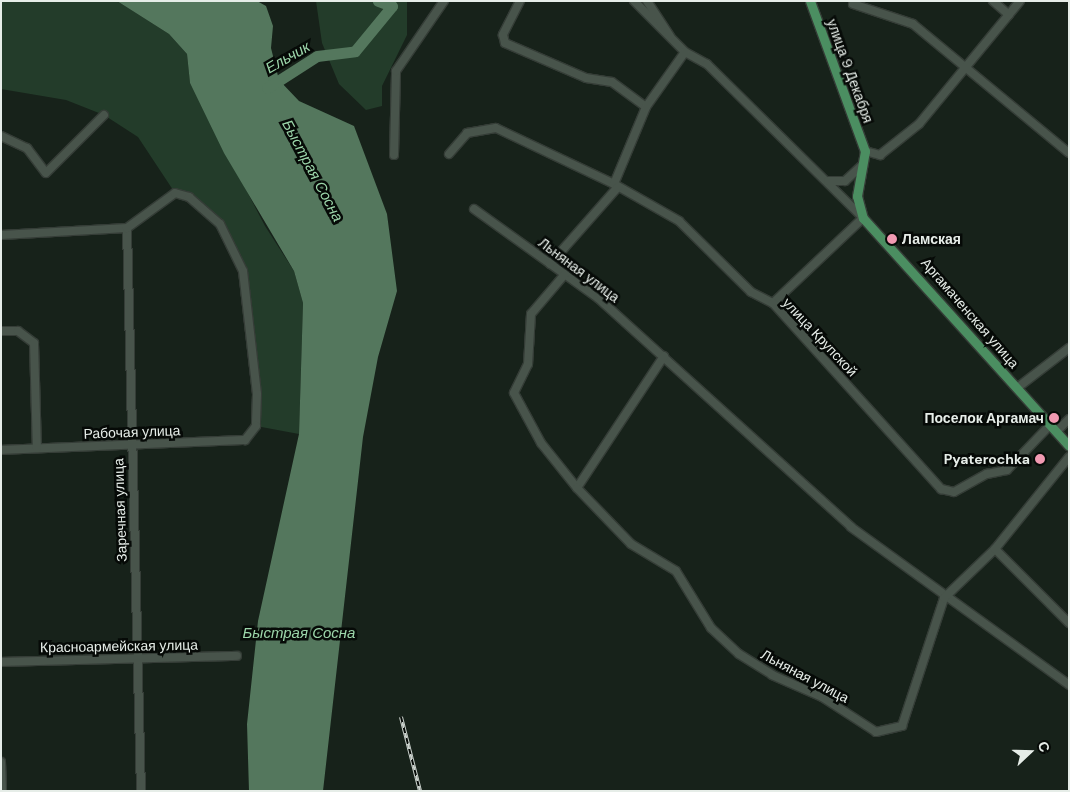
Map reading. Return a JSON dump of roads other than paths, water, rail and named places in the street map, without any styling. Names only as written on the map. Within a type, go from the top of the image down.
[{"type":"main road","name":"улица 9 Декабря","points":[[810,1],[865,151]]},
{"type":"main road","points":[[862,165],[865,151]]},
{"type":"main road","name":"Аргамаченская улица","points":[[862,165],[857,196],[864,218],[1069,446]]},
{"type":"street","points":[[394,155],[396,71],[444,1]]},
{"type":"street","points":[[520,1],[503,35],[505,43],[586,78],[612,82],[646,107]]},
{"type":"street","points":[[634,1],[685,52],[707,64],[864,218],[774,303]]},
{"type":"street","points":[[647,1],[670,38]]},
{"type":"street","points":[[992,1],[1009,15]]},
{"type":"street","points":[[865,151],[872,156],[887,151],[919,124],[969,69],[1020,1]]},
{"type":"street","points":[[853,4],[913,24],[1069,153]]},
{"type":"street","points":[[550,264],[616,185],[646,107],[685,52]]},
{"type":"street","points":[[1,136],[27,148],[46,173],[104,115]]},
{"type":"street","name":"улица Крупской","points":[[449,154],[467,133],[496,128],[616,185],[679,221],[752,292],[774,303],[941,489],[954,492],[987,474],[1007,470],[1053,428],[1069,419]]},
{"type":"street","points":[[826,180],[845,181],[862,165]]},
{"type":"street","name":"Рабочая улица","points":[[1,450],[245,440],[256,426],[257,394],[243,271],[220,224],[208,210],[189,197],[174,194],[127,228]]},
{"type":"street","name":"Льняная улица","points":[[474,210],[565,274],[664,356],[851,527],[944,598],[1069,685]]},
{"type":"street","points":[[1,235],[127,228]]},
{"type":"street","name":"Заречная улица","points":[[127,228],[141,791]]},
{"type":"street","points":[[565,274],[531,314],[528,364],[514,393],[541,443],[577,488],[664,356]]},
{"type":"street","points":[[1,331],[18,331],[34,343],[37,448]]},
{"type":"street","points":[[1017,388],[1069,348]]},
{"type":"street","name":"Льняная улица","points":[[577,488],[631,544],[676,571],[711,628],[739,654],[772,675],[822,697],[876,732],[902,726],[944,598],[996,548],[1069,457]]},
{"type":"street","points":[[996,548],[1069,623]]},
{"type":"street","name":"Красноармейская улица","points":[[1,662],[237,656]]},
{"type":"street","points":[[1,762],[2,791]]},
{"type":"water","name":"Быстрая Сосна","points":[[117,1],[257,1],[266,6],[273,26],[271,48],[279,80],[299,101],[354,126],[387,214],[397,291],[378,357],[363,437],[323,791],[249,791],[247,724],[258,621],[299,434],[303,303],[294,271],[224,153],[190,83],[187,54],[169,34]]},
{"type":"waterway","name":"Ельчик","points":[[267,88],[317,56],[355,51],[392,6],[378,1]]},
{"type":"railway","points":[[401,717],[420,791]]},
{"type":"place","name":"Ламская","points":[[892,239]]},
{"type":"place","name":"Поселок Аргамач","points":[[1054,418]]},
{"type":"place","name":"Pyaterochka","points":[[1040,459]]}]
